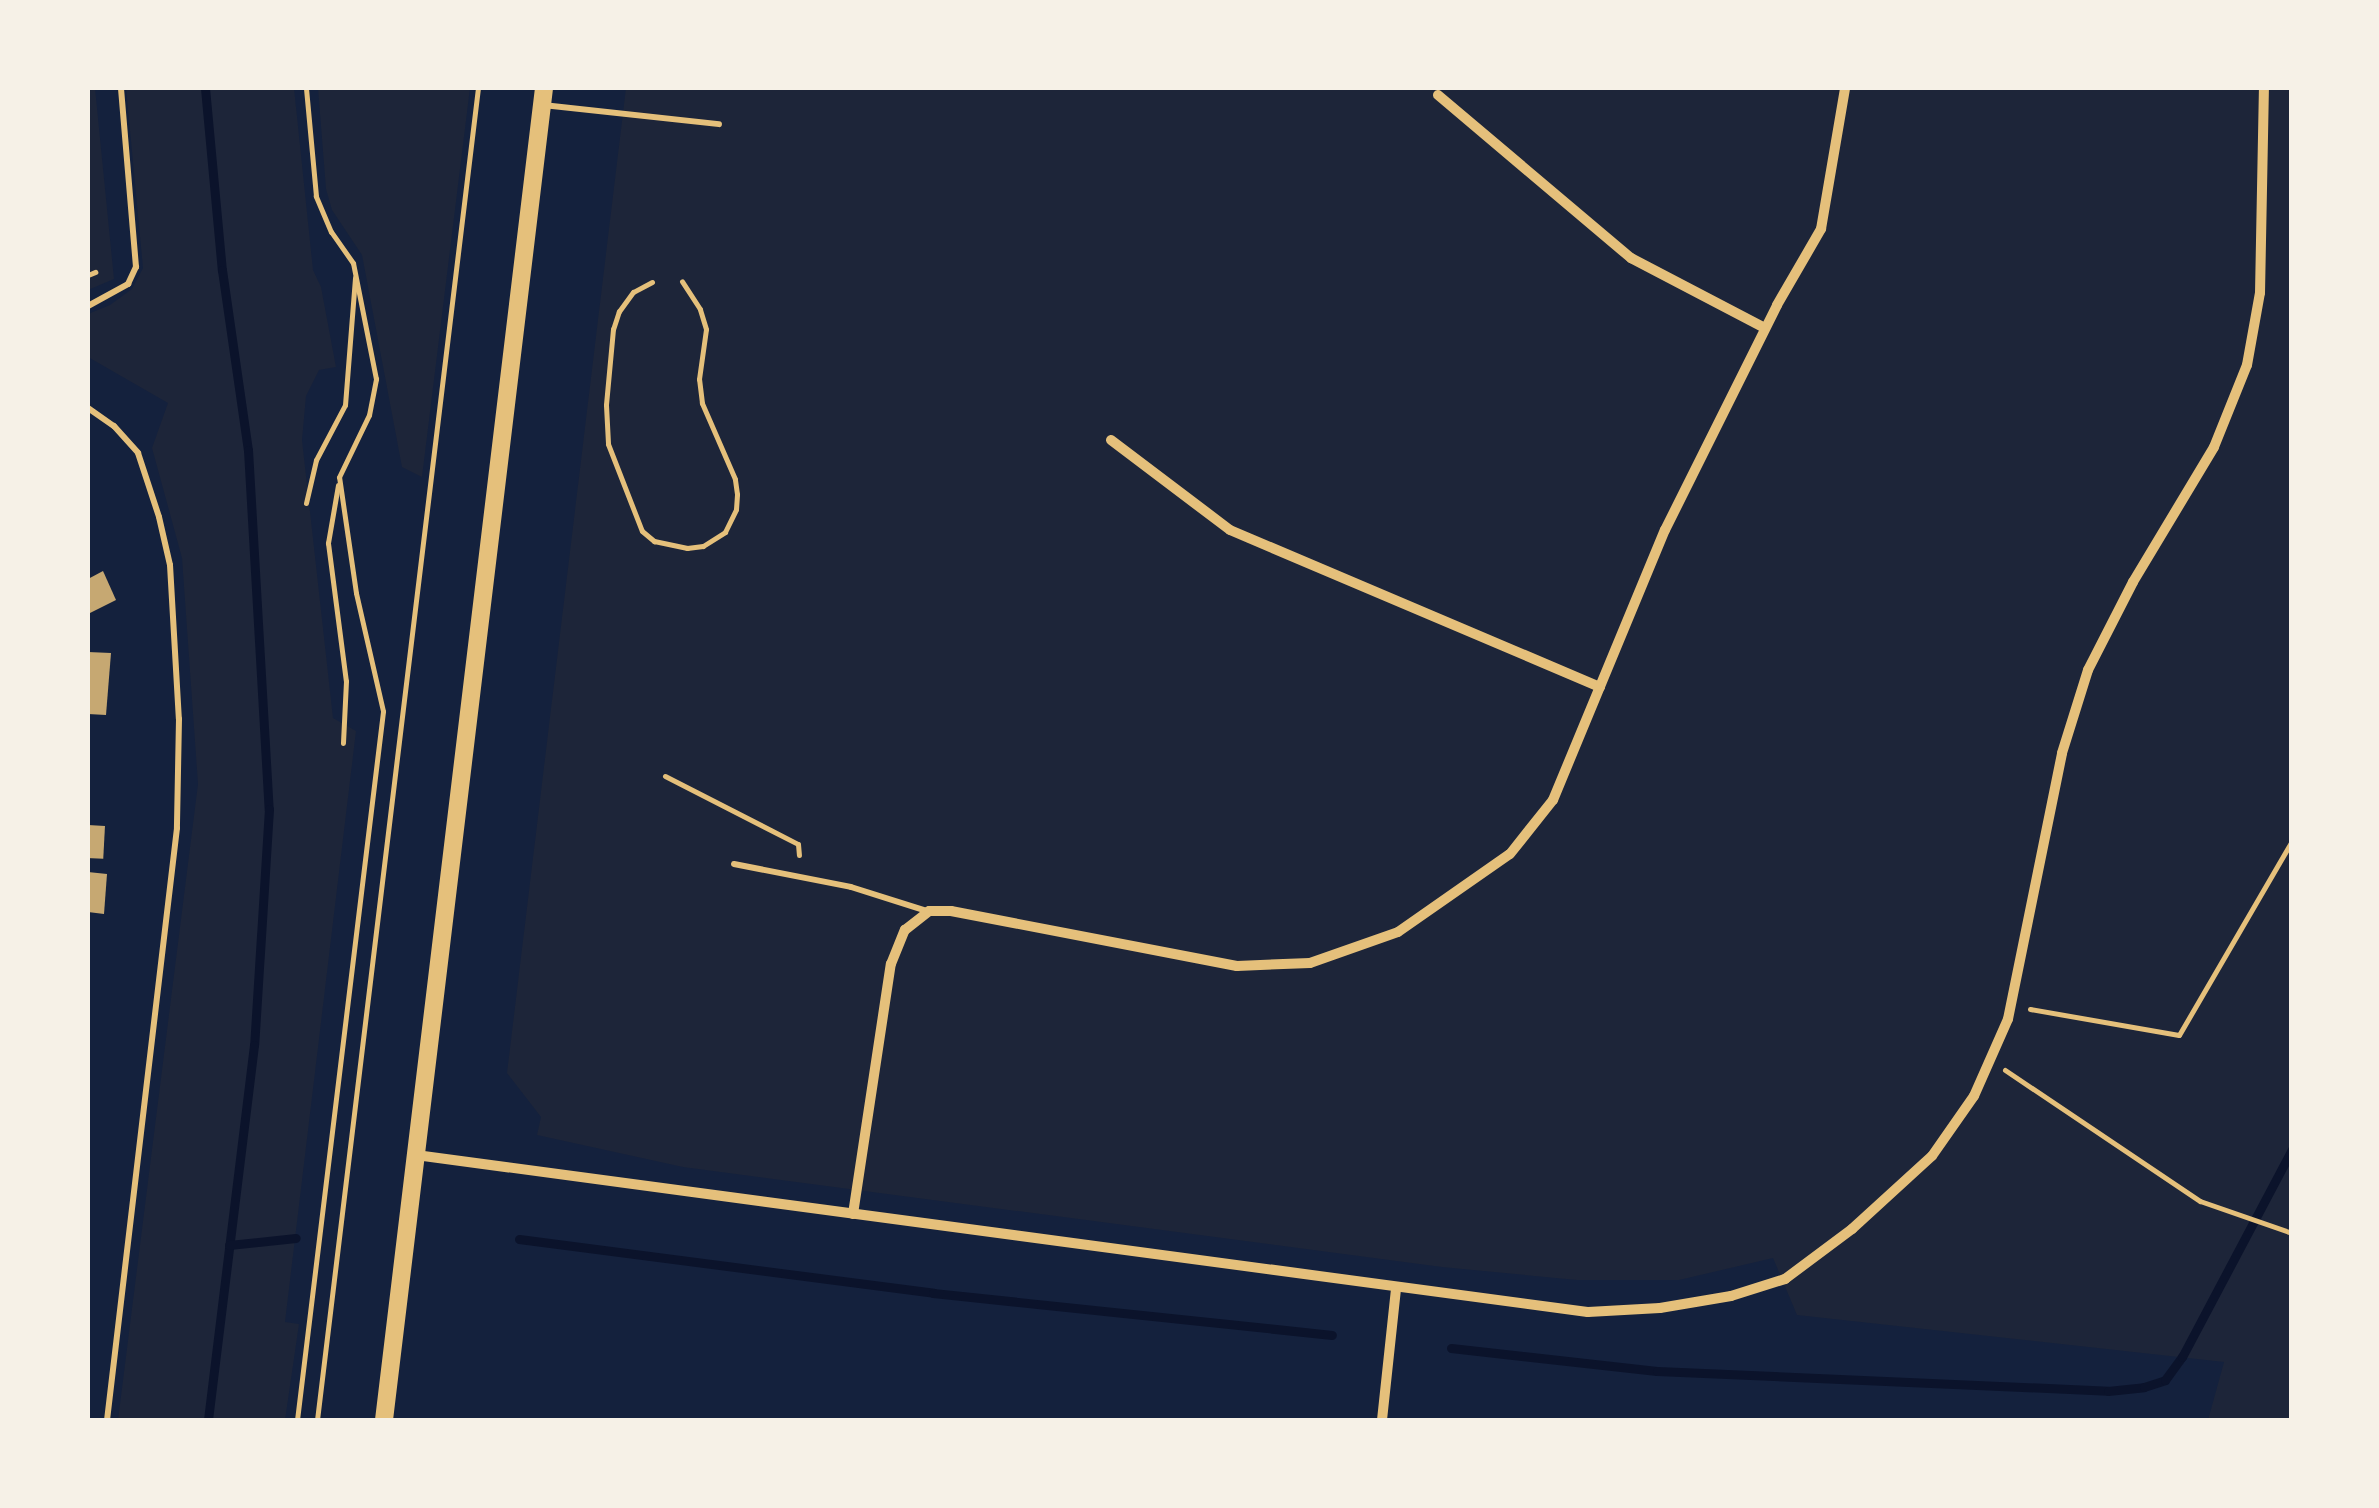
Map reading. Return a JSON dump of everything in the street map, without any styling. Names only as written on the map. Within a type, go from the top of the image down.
[{"type":"main road","points":[[384,1420],[542,96]]},
{"type":"street","points":[[853,1214],[891,964],[906,930],[928,912],[951,911],[1237,966],[1310,963],[1398,932],[1510,854],[1554,800],[1665,530],[1766,328],[1821,230],[1845,88]]},
{"type":"street","points":[[416,1155],[1588,1312],[1642,1309],[1730,1296],[1785,1279],[1804,1268],[1932,1156],[1974,1096],[1990,1060],[2011,1003],[2062,753],[2088,670],[2132,582],[2214,447],[2248,365],[2260,294],[2264,88]]},
{"type":"street","points":[[1438,95],[1630,258],[1766,328]]},
{"type":"street","points":[[1111,440],[1230,530],[1600,688]]},
{"type":"street","points":[[1382,1420],[1396,1288]]},
{"type":"lane","points":[[88,306],[128,284],[136,268],[121,88]]},
{"type":"lane","points":[[542,96],[720,124]]},
{"type":"lane","points":[[88,408],[114,426],[138,453],[159,516],[170,565],[180,754],[177,828],[107,1420]]},
{"type":"lane","points":[[734,864],[851,887],[928,912]]},
{"type":"path","points":[[306,88],[316,196],[356,274],[376,380],[369,414],[339,477],[328,543],[346,681],[343,743]]},
{"type":"path","points":[[316,1420],[478,88]]},
{"type":"path","points":[[306,503],[316,460],[345,405],[356,274]]},
{"type":"path","points":[[652,282],[633,292],[614,325],[606,405],[608,444],[642,530],[654,541],[687,548],[702,546],[725,532],[736,510],[736,494],[735,479],[702,403],[699,379],[706,329],[700,309],[682,282]]},
{"type":"path","points":[[297,1420],[383,712],[356,593],[339,477]]},
{"type":"path","points":[[666,776],[798,844],[799,856]]},
{"type":"path","points":[[2011,1003],[2057,1017],[2179,1035],[2292,841]]},
{"type":"path","points":[[1990,1060],[2200,1201],[2292,1233]]},
{"type":"shaded area","points":[[88,88],[95,88],[114,279],[88,290]]},
{"type":"shaded area","points":[[126,88],[294,88],[313,270],[321,287],[336,367],[319,370],[306,396],[302,440],[333,718],[356,731],[285,1322],[299,1324],[285,1420],[118,1420],[198,784],[182,558],[152,448],[168,403],[88,357],[88,314],[110,305],[132,289],[143,268]]},
{"type":"shaded area","points":[[318,88],[470,88],[422,477],[402,467],[362,255],[332,210],[326,189]]},
{"type":"shaded area","points":[[626,88],[2291,88],[2291,1420],[2208,1420],[2224,1362],[1797,1315],[1773,1258],[1679,1280],[1577,1280],[1442,1267],[683,1167],[537,1135],[541,1117],[507,1073]]},
{"type":"building","points":[[103,571],[116,600],[88,614],[88,579]]},
{"type":"building","points":[[88,652],[111,653],[106,715],[88,714]]},
{"type":"building","points":[[88,825],[105,826],[103,859],[88,858]]},
{"type":"building","points":[[88,872],[107,874],[104,914],[88,912]]},
{"type":"waterway","points":[[205,88],[222,270],[248,450],[269,809],[254,1045],[208,1420]]},
{"type":"waterway","points":[[1451,1348],[1657,1371],[2108,1391],[2144,1387],[2165,1380],[2182,1357],[2292,1149]]},
{"type":"waterway","points":[[229,1245],[296,1238]]},
{"type":"waterway","points":[[519,1239],[933,1293],[1332,1335]]}]
